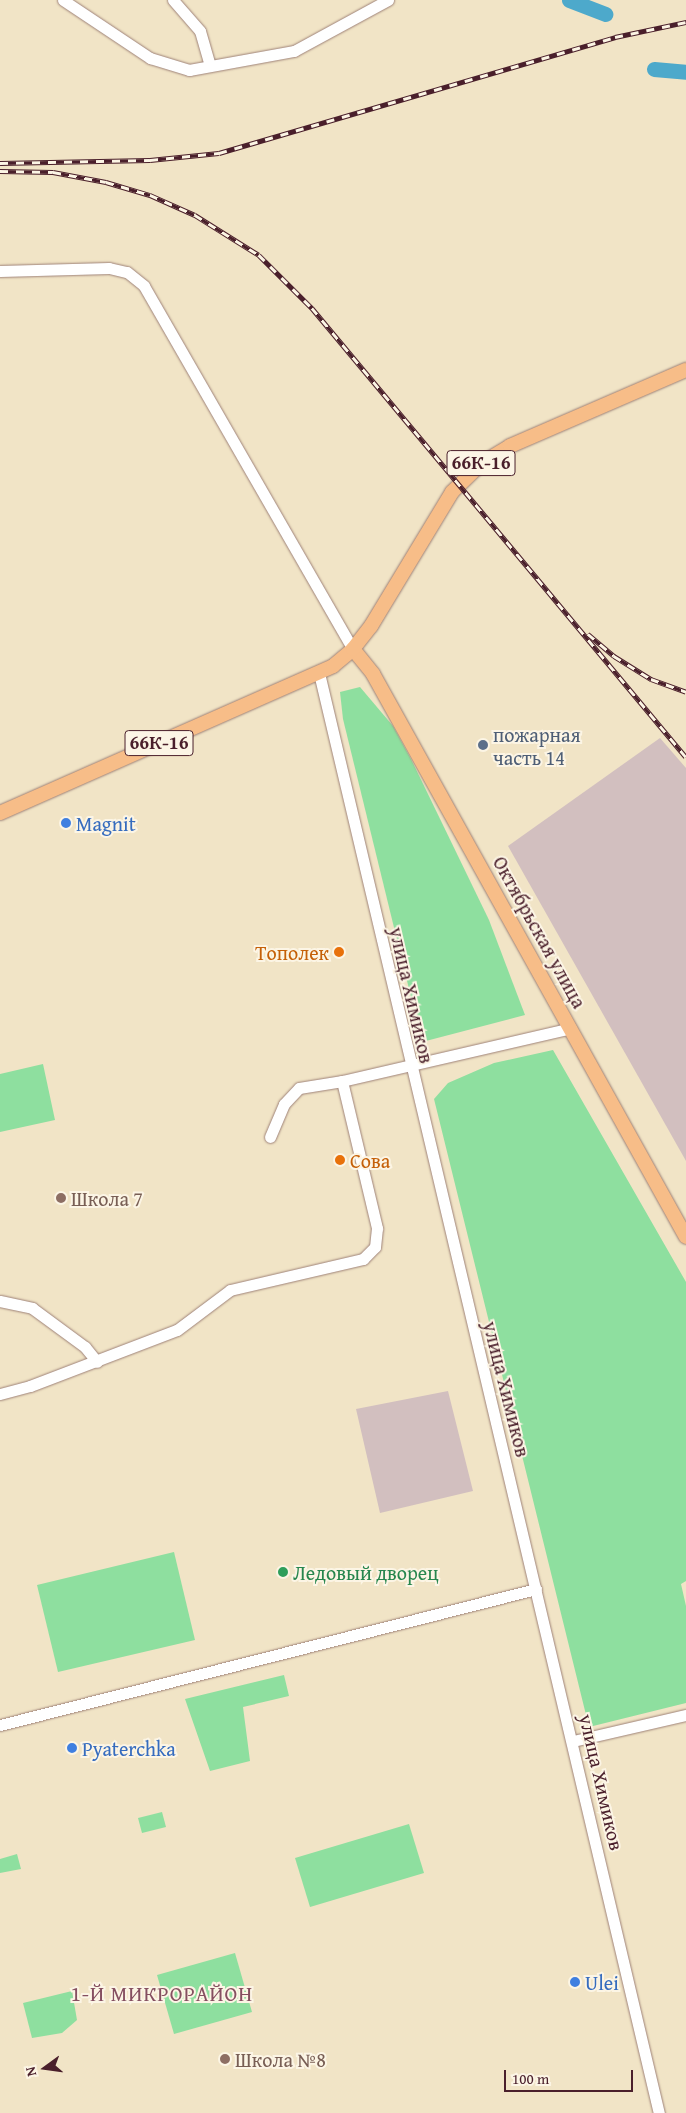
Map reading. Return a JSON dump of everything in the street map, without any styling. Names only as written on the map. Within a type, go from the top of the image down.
[{"type":"main road","name":"66К-16","points":[[0,813],[319,673],[353,648],[383,608],[452,492],[482,463],[510,446],[686,370]]},
{"type":"main road","name":"Октябрьская улица","points":[[353,648],[373,674],[686,1238]]},
{"type":"street","points":[[63,0],[150,58],[189,70],[294,51],[388,0]]},
{"type":"street","points":[[173,0],[200,32],[210,66]]},
{"type":"street","points":[[0,271],[109,268],[128,272],[144,286],[353,648]]},
{"type":"street","name":"улица Химиков","points":[[319,673],[409,1065],[573,1741],[659,2113]]},
{"type":"street","points":[[270,1137],[284,1104],[299,1088],[342,1081],[571,1028]]},
{"type":"street","points":[[0,1394],[97,1362],[177,1330],[230,1290],[364,1259],[375,1247],[377,1228],[342,1081]]},
{"type":"street","points":[[0,1301],[32,1308],[85,1346],[97,1362]]},
{"type":"street","points":[[0,1726],[536,1590]]},
{"type":"street","points":[[573,1741],[686,1714]]},
{"type":"shaded area","points":[[660,738],[686,768],[686,1161],[508,846]]},
{"type":"shaded area","points":[[448,1391],[473,1491],[380,1513],[356,1409]]},
{"type":"green space","points":[[360,687],[393,726],[411,759],[489,920],[525,1015],[422,1042],[343,719],[340,692]]},
{"type":"green space","points":[[553,1050],[686,1282],[686,1581],[681,1584],[686,1606],[686,1703],[589,1727],[434,1099],[448,1083],[494,1063]]},
{"type":"green space","points":[[43,1064],[55,1120],[0,1132],[0,1074]]},
{"type":"green space","points":[[174,1552],[195,1640],[58,1672],[37,1585]]},
{"type":"green space","points":[[284,1675],[289,1696],[243,1707],[250,1761],[210,1771],[185,1699]]},
{"type":"green space","points":[[162,1812],[166,1827],[142,1833],[138,1818]]},
{"type":"green space","points":[[409,1824],[424,1873],[310,1907],[295,1858]]},
{"type":"green space","points":[[17,1854],[21,1869],[0,1873],[0,1859]]},
{"type":"green space","points":[[235,1953],[252,2012],[174,2034],[157,1975]]},
{"type":"green space","points":[[72,1991],[77,2020],[62,2033],[32,2038],[23,2003]]},
{"type":"waterway","points":[[569,0],[605,14]]},
{"type":"waterway","points":[[654,69],[686,72]]},
{"type":"railway","points":[[0,163],[150,160],[219,153],[615,37],[686,22]]},
{"type":"railway","points":[[0,171],[53,172],[106,182],[150,195],[195,215],[259,255],[312,308],[686,757]]},
{"type":"railway","points":[[588,634],[614,656],[651,679],[686,692]]},
{"type":"place","name":"пожарная часть 14","points":[[483,745]]},
{"type":"place","name":"Magnit","points":[[66,823]]},
{"type":"place","name":"Тополек","points":[[339,952]]},
{"type":"place","name":"Сова","points":[[340,1160]]},
{"type":"place","name":"Школа 7","points":[[61,1198]]},
{"type":"place","name":"Ледовый дворец","points":[[283,1572]]},
{"type":"place","name":"Pyaterchka","points":[[72,1748]]},
{"type":"place","name":"Ulei","points":[[575,1982]]},
{"type":"place","name":"Школа №8","points":[[225,2059]]},
{"type":"district","name":"1-Й МИКРОРАЙОН","points":[[162,1994]]}]
